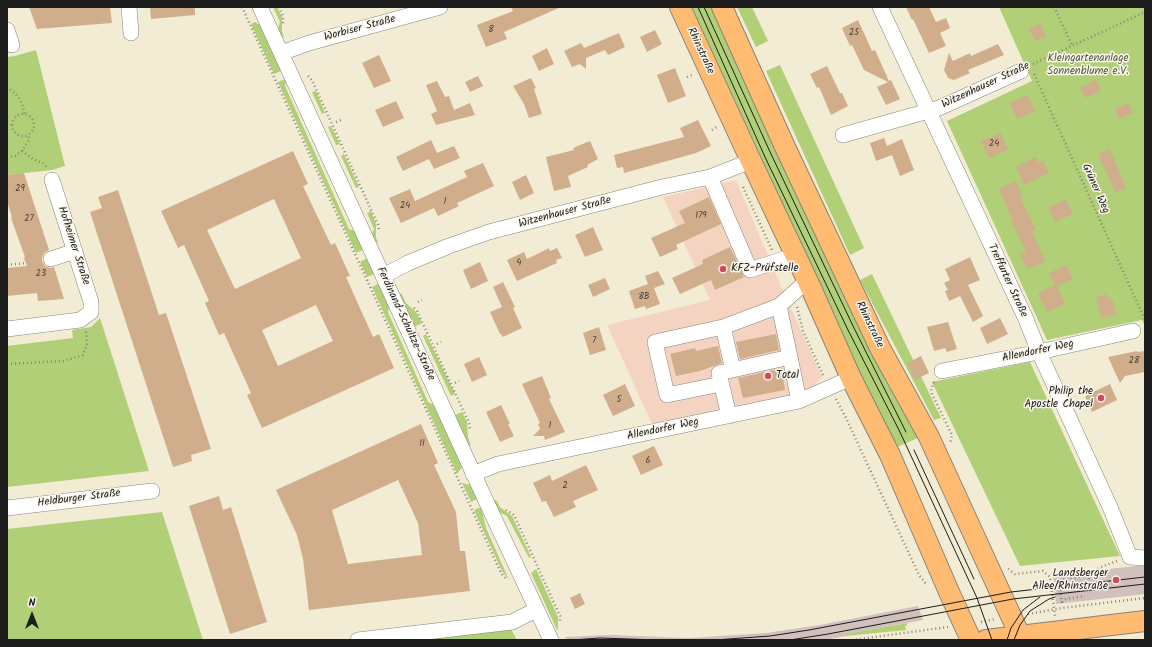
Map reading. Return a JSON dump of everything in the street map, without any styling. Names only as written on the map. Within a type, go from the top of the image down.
[{"type":"main road","name":"Rhinstraße","points":[[680,7],[751,162],[808,280],[851,378],[890,455],[971,640]]},
{"type":"main road","name":"Rhinstraße","points":[[722,7],[785,147],[880,348],[929,437],[1021,638]]},
{"type":"main road","points":[[986,640],[1021,638],[1145,621]]},
{"type":"street","points":[[129,7],[131,33]]},
{"type":"street","name":"Ferdinand-Schultze-Straße","points":[[260,7],[473,474],[551,640]]},
{"type":"street","name":"Worbiser Straße","points":[[281,53],[309,43],[440,7]]},
{"type":"street","name":"Treffurter Straße","points":[[880,7],[1025,317],[1039,352],[1110,507],[1130,557]]},
{"type":"street","points":[[7,30],[12,45]]},
{"type":"street","name":"Witzenhauser Straße","points":[[843,135],[939,108],[1025,68]]},
{"type":"street","name":"Witzenhauser Straße","points":[[383,276],[408,263],[449,246],[489,232],[658,188],[710,177],[751,162]]},
{"type":"street","points":[[710,177],[750,270],[796,255]]},
{"type":"street","name":"Hofheimer Straße","points":[[52,180],[91,302],[86,316]]},
{"type":"street","points":[[51,259],[75,251]]},
{"type":"street","points":[[721,384],[667,395],[655,342],[723,327],[778,306],[808,280]]},
{"type":"street","points":[[778,306],[799,401]]},
{"type":"street","points":[[7,329],[86,316]]},
{"type":"street","points":[[723,327],[733,370]]},
{"type":"street","name":"Allendorfer Weg","points":[[942,371],[1039,352],[1133,331]]},
{"type":"street","points":[[728,416],[719,373],[790,358]]},
{"type":"street","name":"Allendorfer Weg","points":[[473,474],[498,464],[799,401],[851,378]]},
{"type":"street","name":"Heldburger Straße","points":[[7,508],[152,491]]},
{"type":"street","points":[[1130,557],[1145,558]]},
{"type":"street","points":[[358,640],[512,622],[536,610]]},
{"type":"path","points":[[242,7],[501,573],[508,582]]},
{"type":"path","points":[[1054,7],[1072,45]]},
{"type":"path","name":"Witzenhauser Straße","points":[[1025,68],[1145,12]]},
{"type":"path","name":"Grüner Weg","points":[[1025,68],[1145,320]]},
{"type":"path","points":[[7,87],[16,94],[22,102],[25,115]]},
{"type":"path","points":[[7,157],[15,156],[22,151],[29,140],[29,134],[34,124],[30,117],[25,115],[15,118],[12,124],[14,131],[19,135],[26,136],[29,134]]},
{"type":"path","points":[[336,122],[340,120]]},
{"type":"path","points":[[712,130],[720,126]]},
{"type":"path","points":[[22,151],[33,159],[44,164],[50,171],[52,180]]},
{"type":"path","points":[[7,265],[26,263]]},
{"type":"path","points":[[418,302],[422,300]]},
{"type":"path","points":[[7,364],[64,361],[83,355],[87,344],[86,316]]},
{"type":"path","points":[[437,344],[441,342]]},
{"type":"path","points":[[942,371],[934,380],[931,388],[935,402],[952,435],[950,444]]},
{"type":"path","points":[[455,383],[460,381]]},
{"type":"path","points":[[830,388],[849,425],[919,576],[930,591]]},
{"type":"path","points":[[1085,596],[1066,599],[1062,603],[1058,580],[1088,578],[1088,574],[1102,567],[1130,557]]},
{"type":"path","points":[[1007,568],[1015,574],[1043,571],[1050,577],[1054,610]]},
{"type":"path","points":[[1062,608],[1145,598]]},
{"type":"path","points":[[852,640],[934,629]]},
{"type":"shaded area","points":[[736,180],[780,284],[822,377],[806,392],[652,424],[607,325],[710,300],[663,197]]},
{"type":"shaded area","points":[[1145,565],[1145,594],[1056,604],[1053,575]]},
{"type":"shaded area","points":[[918,606],[923,620],[847,634],[846,636],[824,640],[567,640],[565,637],[610,635],[689,638],[766,633],[820,625]]},
{"type":"green space","points":[[273,7],[277,7],[282,17],[282,32],[284,37],[282,37],[278,28],[280,22]]},
{"type":"green space","points":[[687,7],[715,7],[920,437],[893,449]]},
{"type":"green space","points":[[737,7],[752,7],[768,41],[756,47]]},
{"type":"green space","name":"Kleingartenanlage Sonnenblume e.V.","points":[[999,7],[1145,7],[1145,326],[1142,320],[1047,340],[947,121],[1032,81]]},
{"type":"green space","points":[[255,22],[260,25],[281,71],[274,74],[251,24]]},
{"type":"green space","points":[[36,50],[65,166],[52,170],[7,175],[7,57]]},
{"type":"green space","points":[[780,65],[864,248],[850,255],[766,71]]},
{"type":"green space","points":[[285,79],[285,86],[349,229],[355,231],[363,250],[356,253],[278,82]]},
{"type":"green space","points":[[316,91],[325,113],[322,114],[312,92]]},
{"type":"green space","points":[[331,126],[340,144],[336,145],[328,127]]},
{"type":"green space","points":[[344,154],[359,187],[356,188],[341,156]]},
{"type":"green space","points":[[371,211],[376,224],[376,238],[378,242],[376,243],[372,234],[374,229],[367,213]]},
{"type":"green space","points":[[367,258],[374,274],[367,277],[360,262]]},
{"type":"green space","points":[[872,274],[941,418],[934,420],[860,280]]},
{"type":"green space","points":[[380,283],[389,307],[388,312],[428,402],[434,405],[463,466],[457,474],[372,287]]},
{"type":"green space","points":[[401,293],[406,303],[416,312],[422,323],[414,327],[399,294]]},
{"type":"green space","points":[[100,318],[149,471],[7,487],[7,346],[73,338],[72,330],[91,327]]},
{"type":"green space","points":[[426,334],[455,394],[451,396],[423,336]]},
{"type":"green space","points":[[1030,362],[1120,556],[1020,566],[932,382]]},
{"type":"green space","points":[[462,412],[467,422],[468,437],[471,446],[469,445],[455,415]]},
{"type":"green space","points":[[462,483],[471,485],[477,499],[471,502]]},
{"type":"green space","points":[[496,500],[500,507],[512,516],[531,557],[529,558],[507,516],[499,512],[494,501]]},
{"type":"green space","points":[[481,507],[486,528],[509,580],[502,571],[474,510]]},
{"type":"green space","points":[[162,512],[203,640],[7,640],[7,529]]},
{"type":"green space","points":[[536,569],[558,617],[557,630],[531,573]]},
{"type":"green space","points":[[908,623],[905,627],[906,630],[846,636],[846,634]]},
{"type":"green space","points":[[511,629],[517,640],[417,640]]},
{"type":"building","points":[[29,7],[110,7],[112,23],[37,29]]},
{"type":"building","points":[[150,7],[195,7],[195,15],[151,19]]},
{"type":"building","points":[[511,7],[561,7],[504,32],[507,39],[486,47],[477,25],[513,11]]},
{"type":"building","points":[[906,7],[929,7],[936,22],[946,18],[950,28],[940,33],[946,46],[929,53]]},
{"type":"building","points":[[858,20],[872,51],[875,50],[889,81],[891,80],[900,99],[886,105],[877,87],[888,82],[864,70],[852,45],[850,46],[842,28]]},
{"type":"building","points":[[1041,24],[1046,36],[1035,41],[1029,28]]},
{"type":"building","points":[[655,30],[662,44],[647,52],[640,37]]},
{"type":"building","points":[[619,33],[625,47],[608,55],[605,50],[586,58],[586,69],[580,64],[572,67],[564,51],[581,43],[584,48]]},
{"type":"building","points":[[998,44],[1004,55],[968,70],[970,73],[954,80],[948,78],[944,70],[949,53],[953,61],[970,53],[971,56]]},
{"type":"building","points":[[547,48],[554,64],[539,71],[532,56]]},
{"type":"building","points":[[379,55],[391,81],[374,88],[362,63]]},
{"type":"building","points":[[827,66],[848,106],[831,115],[819,87],[817,88],[810,74]]},
{"type":"building","points":[[675,68],[686,96],[668,103],[657,75]]},
{"type":"building","points":[[478,76],[483,86],[470,92],[465,82]]},
{"type":"building","points":[[531,78],[536,88],[534,89],[542,114],[529,118],[524,104],[513,86]]},
{"type":"building","points":[[1096,80],[1101,91],[1085,98],[1080,87]]},
{"type":"building","points":[[437,81],[445,97],[449,96],[454,110],[470,103],[475,115],[436,125],[431,114],[437,111],[426,85]]},
{"type":"building","points":[[1027,95],[1035,111],[1017,119],[1009,103]]},
{"type":"building","points":[[396,101],[404,118],[383,127],[375,110]]},
{"type":"building","points":[[1129,103],[1133,113],[1119,119],[1115,109]]},
{"type":"building","points":[[698,120],[711,146],[696,153],[624,173],[623,167],[617,168],[614,155],[684,137],[680,128]]},
{"type":"building","points":[[1001,133],[1008,150],[989,158],[981,141]]},
{"type":"building","points":[[884,138],[887,146],[902,139],[914,170],[900,176],[892,155],[876,161],[870,143]]},
{"type":"building","points":[[431,140],[437,153],[454,146],[460,158],[434,169],[429,159],[403,171],[396,157]]},
{"type":"building","points":[[590,141],[598,159],[587,165],[588,167],[568,176],[571,187],[554,191],[546,157],[574,150],[573,148]]},
{"type":"building","points":[[1110,149],[1126,188],[1115,192],[1098,154]]},
{"type":"building","points":[[293,151],[308,184],[303,186],[331,245],[335,243],[350,276],[346,277],[373,337],[379,334],[394,368],[262,428],[247,395],[251,393],[224,333],[219,335],[205,303],[209,301],[184,245],[178,248],[161,211]],"holes":[[[274,199],[301,258],[235,289],[207,230]],[[316,305],[333,341],[278,366],[262,330]]]},
{"type":"building","points":[[1036,157],[1039,163],[1043,161],[1049,173],[1024,185],[1016,167]]},
{"type":"building","points":[[483,163],[494,186],[457,203],[459,206],[438,216],[434,208],[401,223],[389,198],[410,189],[415,201],[467,177],[464,171]]},
{"type":"building","points":[[24,173],[49,250],[44,253],[42,261],[45,266],[50,268],[54,267],[64,299],[38,301],[37,293],[7,296],[7,268],[27,266],[7,201],[7,175]]},
{"type":"building","points":[[526,175],[534,193],[520,200],[512,182]]},
{"type":"building","points":[[1016,181],[1023,196],[1020,197],[1035,229],[1032,231],[1045,262],[1027,269],[1020,254],[1026,252],[999,189]]},
{"type":"building","points":[[118,190],[159,315],[166,313],[211,449],[191,455],[192,461],[173,467],[90,212],[102,208],[98,197]]},
{"type":"building","points":[[709,197],[721,224],[676,245],[678,249],[660,257],[651,238],[685,223],[679,211]]},
{"type":"building","points":[[1066,199],[1073,214],[1055,222],[1049,207]]},
{"type":"building","points":[[593,227],[603,250],[585,257],[575,235]]},
{"type":"building","name":"KFZ-Prüfstelle","points":[[730,247],[744,277],[715,290],[711,280],[680,294],[672,278],[703,264],[702,260]]},
{"type":"building","points":[[549,248],[550,251],[557,248],[562,258],[556,260],[557,263],[517,281],[507,260],[524,252],[527,259]]},
{"type":"building","points":[[970,257],[980,280],[968,285],[983,316],[973,322],[960,296],[949,301],[945,291],[948,290],[944,283],[950,280],[945,269]]},
{"type":"building","points":[[480,262],[488,281],[471,289],[463,270]]},
{"type":"building","points":[[1066,265],[1073,279],[1057,286],[1065,304],[1047,312],[1038,293],[1055,285],[1049,273]]},
{"type":"building","points":[[658,271],[665,284],[654,288],[660,304],[646,309],[645,306],[635,309],[629,291],[648,284],[645,276]]},
{"type":"building","points":[[605,278],[610,289],[593,297],[588,285]]},
{"type":"building","points":[[503,282],[515,307],[513,308],[522,328],[503,337],[500,334],[490,312],[502,307],[493,287]]},
{"type":"building","points":[[1107,294],[1108,300],[1113,299],[1116,315],[1101,318],[1096,297]]},
{"type":"building","points":[[1000,318],[1008,334],[987,344],[980,328]]},
{"type":"building","points":[[948,322],[957,349],[947,352],[945,348],[934,351],[927,327]]},
{"type":"building","points":[[599,327],[606,350],[590,355],[583,333]]},
{"type":"building","points":[[776,334],[779,350],[740,359],[736,342]]},
{"type":"building","points":[[718,346],[722,363],[700,371],[676,376],[670,354],[695,348],[696,351]]},
{"type":"building","points":[[1137,351],[1145,351],[1145,372],[1125,376],[1120,383],[1108,357]]},
{"type":"building","points":[[921,356],[929,373],[915,380],[907,363]]},
{"type":"building","points":[[479,357],[487,375],[472,382],[464,364]]},
{"type":"building","points":[[783,368],[785,390],[743,398],[738,378]]},
{"type":"building","points":[[542,376],[551,398],[549,399],[565,432],[545,440],[544,436],[533,436],[540,429],[538,424],[540,423],[522,384]]},
{"type":"building","points":[[625,384],[635,406],[613,416],[603,395]]},
{"type":"building","name":"Philip the Apostle Chapel","points":[[1110,384],[1117,400],[1092,412],[1085,396]]},
{"type":"building","points":[[501,405],[514,436],[500,442],[486,412]]},
{"type":"building","points":[[421,424],[438,463],[434,465],[456,512],[460,551],[465,551],[470,591],[309,610],[303,559],[297,535],[276,490]],"holes":[[[398,480],[418,523],[422,555],[348,564],[332,510]]]},
{"type":"building","points":[[654,446],[663,465],[641,475],[632,456]]},
{"type":"building","points":[[586,465],[598,490],[573,501],[576,507],[554,517],[546,501],[542,502],[533,483],[550,475],[552,481]]},
{"type":"building","points":[[219,496],[223,510],[231,507],[267,622],[230,634],[189,506]]},
{"type":"building","points":[[580,593],[585,604],[575,609],[570,598]]},
{"type":"tram line","points":[[698,7],[765,157],[848,330],[899,430],[977,598],[992,640]]},
{"type":"tram line","points":[[704,7],[771,154],[854,328],[906,432]]},
{"type":"tram line","points":[[914,450],[974,579]]},
{"type":"tram line","points":[[715,640],[770,636],[809,630],[1011,592],[1145,577]]},
{"type":"tram line","points":[[790,640],[1013,599],[1145,584]]},
{"type":"tram line","points":[[1007,640],[1011,628],[1023,610],[1040,597]]},
{"type":"tram line","points":[[1014,640],[1020,625],[1030,611],[1055,597]]},
{"type":"tram line","points":[[572,640],[600,638],[658,640]]},
{"type":"place","name":"KFZ-Prüfstelle","points":[[723,269]]},
{"type":"place","name":"Total","points":[[768,376]]},
{"type":"place","name":"Philip the Apostle Chapel","points":[[1101,398]]},
{"type":"place","name":"Landsberger Allee/Rhinstraße","points":[[1116,580]]}]
